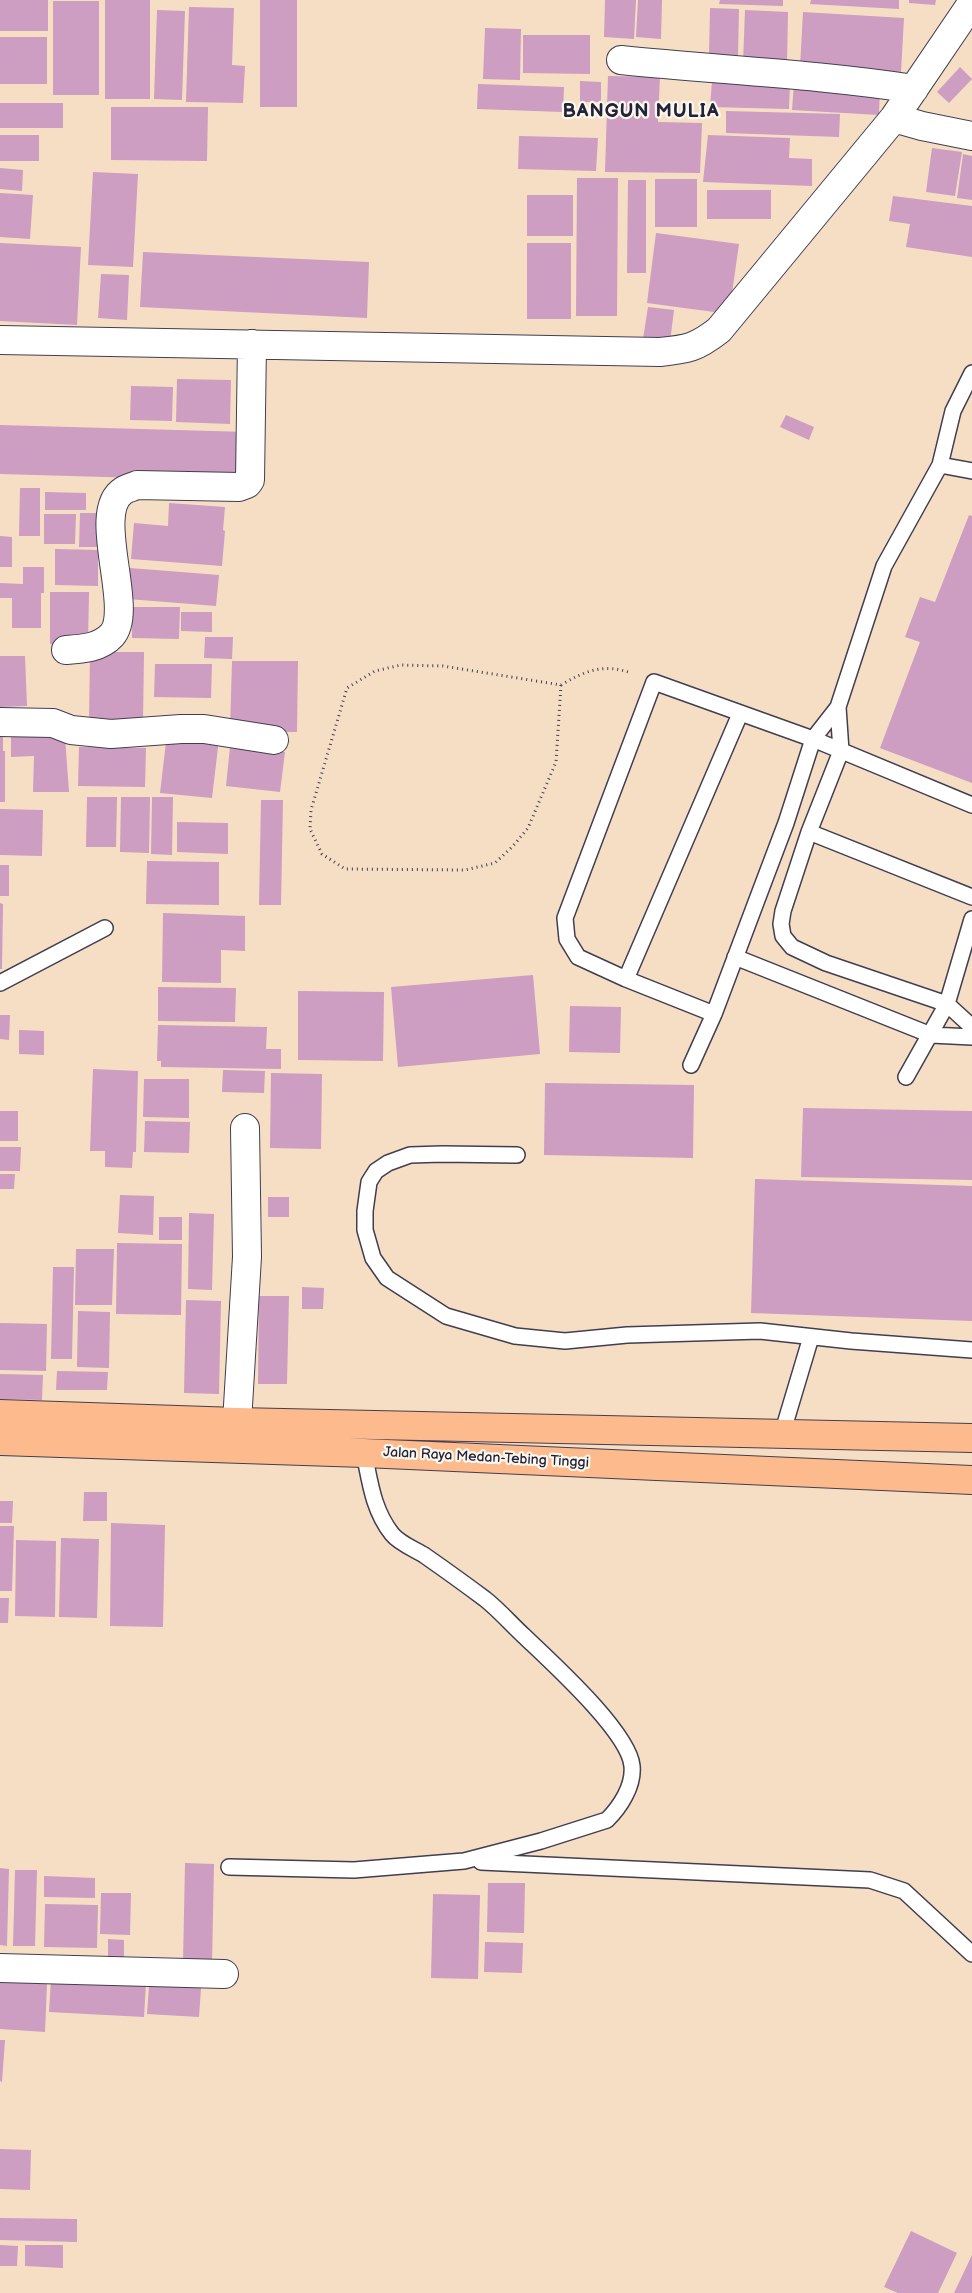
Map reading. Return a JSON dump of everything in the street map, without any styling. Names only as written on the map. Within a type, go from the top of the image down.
[{"type":"highway","name":"Jalan Raya Medan-Tebing Tinggi","points":[[0,1414],[237,1422],[972,1438]]},
{"type":"highway","name":"Jalan Raya Medan-Tebing Tinggi","points":[[0,1441],[364,1453],[972,1480]]},
{"type":"street","points":[[0,340],[660,352],[687,349],[701,344],[719,330],[894,118],[972,3]]},
{"type":"street","points":[[621,60],[726,71],[846,78],[914,89]]},
{"type":"street","points":[[894,118],[972,136]]},
{"type":"street","points":[[66,650],[90,648],[105,640],[115,630],[118,604],[111,549],[112,508],[123,491],[137,485],[240,486],[247,484],[250,480],[252,344]]},
{"type":"street","points":[[0,722],[53,723],[71,730],[111,734],[204,729],[274,740]]},
{"type":"street","points":[[237,1422],[247,1257],[245,1128]]},
{"type":"street","points":[[0,1968],[224,1974]]},
{"type":"lane","points":[[691,1065],[714,1014],[786,823],[813,739],[838,707],[884,566],[940,465],[953,411],[972,374]]},
{"type":"lane","points":[[940,465],[972,471]]},
{"type":"lane","points":[[714,1014],[578,958],[567,939],[565,918],[654,682],[813,739],[972,805]]},
{"type":"lane","points":[[838,707],[842,751],[809,832],[783,911],[781,924],[783,936],[792,947],[826,963],[947,1004],[972,1027]]},
{"type":"lane","points":[[626,979],[740,714]]},
{"type":"lane","points":[[809,832],[972,897]]},
{"type":"lane","points":[[906,1077],[947,1004],[972,919]]},
{"type":"lane","points":[[0,983],[105,928]]},
{"type":"lane","points":[[735,958],[931,1035],[972,1037]]},
{"type":"lane","points":[[517,1155],[410,1155],[388,1163],[376,1171],[369,1182],[365,1211],[365,1230],[373,1258],[387,1278],[446,1316],[514,1336],[565,1341],[627,1335],[760,1331],[972,1350]]},
{"type":"lane","points":[[782,1434],[811,1337]]},
{"type":"lane","points":[[364,1453],[372,1494],[378,1513],[393,1536],[424,1555],[487,1600],[577,1686],[612,1727],[631,1760],[632,1772],[629,1788],[614,1812],[606,1820],[541,1841],[464,1861]]},
{"type":"lane","points":[[229,1867],[354,1870],[464,1861],[870,1880],[904,1891],[972,1954]]},
{"type":"path","points":[[561,686],[556,762],[528,828],[495,863],[465,870],[344,869],[322,854],[310,829],[311,810],[347,688],[375,671],[401,665],[443,666],[561,686],[584,671],[603,669],[624,671],[654,682]]},
{"type":"building","points":[[0,0],[48,0],[48,31],[0,31]]},
{"type":"building","points":[[105,0],[150,0],[150,99],[105,99]]},
{"type":"building","points":[[260,0],[297,0],[297,107],[260,107]]},
{"type":"building","points":[[605,0],[636,0],[634,39],[604,37]]},
{"type":"building","points":[[638,0],[662,0],[661,39],[636,37]]},
{"type":"building","points":[[720,0],[783,0],[783,6],[719,4]]},
{"type":"building","points":[[811,0],[899,0],[899,9],[810,4]]},
{"type":"building","points":[[909,0],[936,0],[935,5],[909,3]]},
{"type":"building","points":[[53,1],[99,1],[99,95],[53,95]]},
{"type":"building","points":[[189,7],[234,8],[232,65],[245,66],[243,103],[186,102]]},
{"type":"building","points":[[710,8],[739,9],[738,57],[709,56]]},
{"type":"building","points":[[157,10],[185,11],[182,100],[154,99]]},
{"type":"building","points":[[745,10],[788,12],[787,64],[743,63]]},
{"type":"building","points":[[803,12],[904,18],[901,72],[800,67]]},
{"type":"building","points":[[485,28],[521,29],[520,80],[483,79]]},
{"type":"building","points":[[523,35],[590,35],[590,74],[523,73]]},
{"type":"building","points":[[0,37],[47,37],[47,84],[0,84]]},
{"type":"building","points":[[960,67],[972,79],[949,103],[937,92]]},
{"type":"building","points":[[608,76],[660,77],[658,122],[702,123],[700,173],[605,172]]},
{"type":"building","points":[[580,81],[601,82],[601,102],[580,102]]},
{"type":"building","points":[[712,81],[790,84],[789,109],[710,107]]},
{"type":"building","points":[[794,83],[880,87],[879,115],[792,110]]},
{"type":"building","points":[[478,84],[564,87],[563,112],[477,109]]},
{"type":"building","points":[[0,103],[63,103],[63,128],[0,128]]},
{"type":"building","points":[[111,107],[208,107],[207,161],[111,160]]},
{"type":"building","points":[[726,111],[840,114],[839,137],[726,133]]},
{"type":"building","points":[[0,135],[39,135],[39,161],[0,161]]},
{"type":"building","points":[[708,135],[790,138],[789,158],[812,159],[812,186],[703,182]]},
{"type":"building","points":[[519,136],[598,138],[596,171],[518,169]]},
{"type":"building","points":[[932,148],[962,152],[955,196],[926,192]]},
{"type":"building","points":[[963,154],[972,156],[972,200],[957,198]]},
{"type":"building","points":[[0,168],[23,170],[22,191],[0,189]]},
{"type":"building","points":[[93,172],[138,174],[133,267],[88,265]]},
{"type":"building","points":[[577,178],[618,178],[617,316],[576,316]]},
{"type":"building","points":[[655,179],[697,179],[697,227],[655,227]]},
{"type":"building","points":[[628,180],[646,180],[646,273],[627,273]]},
{"type":"building","points":[[707,190],[771,190],[771,219],[707,219]]},
{"type":"building","points":[[0,193],[33,195],[30,239],[0,237]]},
{"type":"building","points":[[527,195],[573,195],[573,236],[527,236]]},
{"type":"building","points":[[893,196],[972,206],[972,257],[906,247],[910,224],[889,221]]},
{"type":"building","points":[[656,233],[739,244],[729,314],[647,303]]},
{"type":"building","points":[[0,243],[81,247],[77,325],[0,321]]},
{"type":"building","points":[[527,243],[571,243],[571,319],[527,319]]},
{"type":"building","points":[[143,252],[369,262],[367,318],[140,307]]},
{"type":"building","points":[[101,274],[129,275],[127,320],[98,318]]},
{"type":"building","points":[[648,307],[674,310],[670,342],[643,339]]},
{"type":"building","points":[[177,379],[231,380],[230,424],[176,422]]},
{"type":"building","points":[[131,386],[173,387],[172,421],[130,420]]},
{"type":"building","points":[[786,415],[814,427],[809,440],[780,427]]},
{"type":"building","points":[[0,425],[247,432],[246,481],[0,474]]},
{"type":"building","points":[[20,488],[40,488],[40,536],[19,536]]},
{"type":"building","points":[[45,492],[86,493],[86,510],[45,510]]},
{"type":"building","points":[[169,503],[225,507],[222,566],[131,559],[134,523],[168,526]]},
{"type":"building","points":[[80,513],[99,513],[99,547],[79,547]]},
{"type":"building","points":[[44,514],[76,514],[75,544],[44,544]]},
{"type":"building","points":[[969,515],[972,516],[972,783],[880,748],[920,642],[905,637],[920,597],[935,602]]},
{"type":"building","points":[[0,536],[12,537],[12,567],[0,567]]},
{"type":"building","points":[[55,549],[98,550],[98,586],[55,585]]},
{"type":"building","points":[[23,567],[44,567],[44,593],[41,593],[41,628],[12,628],[12,598],[0,598],[0,583],[23,584]]},
{"type":"building","points":[[130,568],[219,575],[216,606],[128,599]]},
{"type":"building","points":[[50,592],[89,592],[88,644],[50,644]]},
{"type":"building","points":[[132,607],[180,607],[179,639],[132,638]]},
{"type":"building","points":[[181,612],[212,612],[212,632],[181,631]]},
{"type":"building","points":[[205,637],[233,637],[232,659],[204,658]]},
{"type":"building","points":[[90,652],[144,652],[143,725],[89,724]]},
{"type":"building","points":[[0,656],[25,656],[27,706],[0,707]]},
{"type":"building","points":[[232,661],[298,661],[297,732],[230,731]]},
{"type":"building","points":[[155,664],[212,664],[211,698],[154,697]]},
{"type":"building","points":[[0,728],[3,728],[3,751],[5,751],[5,802],[0,802]]},
{"type":"building","points":[[11,729],[65,737],[69,792],[33,792],[34,756],[11,757]]},
{"type":"building","points":[[167,734],[219,739],[212,798],[160,793]]},
{"type":"building","points":[[79,747],[146,748],[145,787],[78,786]]},
{"type":"building","points":[[230,747],[285,752],[280,792],[226,786]]},
{"type":"building","points":[[87,797],[117,797],[116,847],[86,847]]},
{"type":"building","points":[[121,797],[150,797],[149,853],[120,852]]},
{"type":"building","points":[[152,797],[173,797],[172,855],[151,854]]},
{"type":"building","points":[[261,800],[283,800],[281,905],[259,905]]},
{"type":"building","points":[[0,809],[43,810],[42,856],[0,855]]},
{"type":"building","points":[[177,822],[228,823],[228,854],[177,852]]},
{"type":"building","points":[[147,861],[219,862],[219,905],[146,904]]},
{"type":"building","points":[[0,865],[9,865],[9,896],[0,896]]},
{"type":"building","points":[[0,903],[3,904],[2,969],[0,969]]},
{"type":"building","points":[[163,913],[245,916],[245,951],[221,950],[221,983],[162,982]]},
{"type":"building","points":[[533,975],[540,1054],[398,1067],[391,987]]},
{"type":"building","points":[[158,987],[236,988],[235,1022],[158,1021]]},
{"type":"building","points":[[298,991],[384,992],[383,1061],[298,1060]]},
{"type":"building","points":[[570,1006],[621,1007],[620,1053],[569,1052]]},
{"type":"building","points":[[0,1015],[10,1015],[9,1040],[0,1039]]},
{"type":"building","points":[[158,1025],[267,1027],[266,1049],[281,1049],[281,1069],[161,1067],[161,1061],[157,1061]]},
{"type":"building","points":[[19,1030],[44,1031],[44,1055],[19,1054]]},
{"type":"building","points":[[93,1069],[138,1071],[136,1152],[133,1152],[132,1168],[105,1167],[105,1151],[90,1151]]},
{"type":"building","points":[[223,1070],[265,1071],[264,1093],[222,1092]]},
{"type":"building","points":[[271,1073],[322,1074],[321,1149],[270,1148]]},
{"type":"building","points":[[144,1079],[189,1079],[189,1118],[143,1117]]},
{"type":"building","points":[[545,1083],[694,1085],[693,1158],[544,1155]]},
{"type":"building","points":[[803,1108],[972,1111],[972,1180],[801,1177]]},
{"type":"building","points":[[0,1111],[18,1111],[18,1141],[0,1141]]},
{"type":"building","points":[[145,1121],[190,1122],[189,1153],[144,1152]]},
{"type":"building","points":[[0,1147],[21,1147],[20,1171],[0,1171]]},
{"type":"building","points":[[0,1174],[15,1174],[14,1189],[0,1189]]},
{"type":"building","points":[[755,1179],[972,1186],[972,1321],[751,1313]]},
{"type":"building","points":[[120,1195],[154,1196],[153,1235],[118,1233]]},
{"type":"building","points":[[268,1197],[289,1197],[289,1217],[268,1217]]},
{"type":"building","points":[[189,1213],[214,1214],[212,1290],[188,1289]]},
{"type":"building","points":[[159,1217],[182,1217],[182,1240],[159,1240]]},
{"type":"building","points":[[117,1243],[182,1244],[181,1315],[116,1314]]},
{"type":"building","points":[[76,1249],[114,1249],[112,1305],[75,1305]]},
{"type":"building","points":[[53,1267],[74,1267],[72,1359],[51,1359]]},
{"type":"building","points":[[302,1287],[324,1288],[323,1309],[302,1309]]},
{"type":"building","points":[[259,1296],[289,1296],[287,1384],[258,1384]]},
{"type":"building","points":[[186,1300],[221,1301],[219,1394],[184,1393]]},
{"type":"building","points":[[78,1311],[110,1312],[109,1368],[77,1367]]},
{"type":"building","points":[[0,1323],[47,1324],[46,1371],[0,1370]]},
{"type":"building","points":[[57,1371],[108,1372],[107,1390],[56,1390]]},
{"type":"building","points":[[0,1374],[43,1375],[42,1400],[0,1399]]},
{"type":"building","points":[[84,1492],[107,1492],[107,1521],[83,1521]]},
{"type":"building","points":[[0,1501],[13,1501],[12,1523],[0,1523]]},
{"type":"building","points":[[111,1523],[165,1525],[163,1627],[110,1626]]},
{"type":"building","points":[[0,1526],[14,1526],[12,1591],[0,1591]]},
{"type":"building","points":[[61,1538],[99,1539],[97,1618],[59,1617]]},
{"type":"building","points":[[16,1540],[56,1541],[55,1617],[15,1616]]},
{"type":"building","points":[[0,1598],[9,1598],[8,1623],[0,1623]]},
{"type":"building","points":[[185,1863],[214,1864],[212,1964],[183,1963]]},
{"type":"building","points":[[0,1868],[9,1869],[7,1946],[0,1945]]},
{"type":"building","points":[[15,1870],[37,1870],[35,1946],[13,1946]]},
{"type":"building","points":[[44,1876],[95,1878],[95,1898],[44,1897]]},
{"type":"building","points":[[488,1883],[525,1883],[524,1933],[487,1932]]},
{"type":"building","points":[[101,1893],[131,1893],[130,1935],[100,1934]]},
{"type":"building","points":[[433,1894],[480,1895],[478,1979],[431,1978]]},
{"type":"building","points":[[45,1904],[98,1905],[97,1948],[44,1947]]},
{"type":"building","points":[[108,1939],[124,1940],[124,1966],[108,1966]]},
{"type":"building","points":[[485,1942],[523,1943],[522,1973],[484,1972]]},
{"type":"building","points":[[51,1979],[146,1984],[144,2017],[49,2012]]},
{"type":"building","points":[[0,1982],[47,1984],[45,2032],[0,2029]]},
{"type":"building","points":[[149,1985],[201,1988],[199,2017],[147,2014]]},
{"type":"building","points":[[0,2040],[5,2040],[2,2082],[0,2081]]},
{"type":"building","points":[[0,2149],[31,2150],[30,2190],[0,2189]]},
{"type":"building","points":[[0,2218],[77,2219],[77,2242],[0,2240]]},
{"type":"building","points":[[911,2231],[957,2253],[938,2293],[898,2293],[884,2287]]},
{"type":"building","points":[[0,2245],[18,2246],[17,2266],[0,2266]]},
{"type":"building","points":[[25,2245],[63,2245],[63,2268],[25,2266]]},
{"type":"building","points":[[972,2255],[972,2293],[954,2293]]},
{"type":"district","name":"BANGUN MULIA","points":[[641,112]]}]
